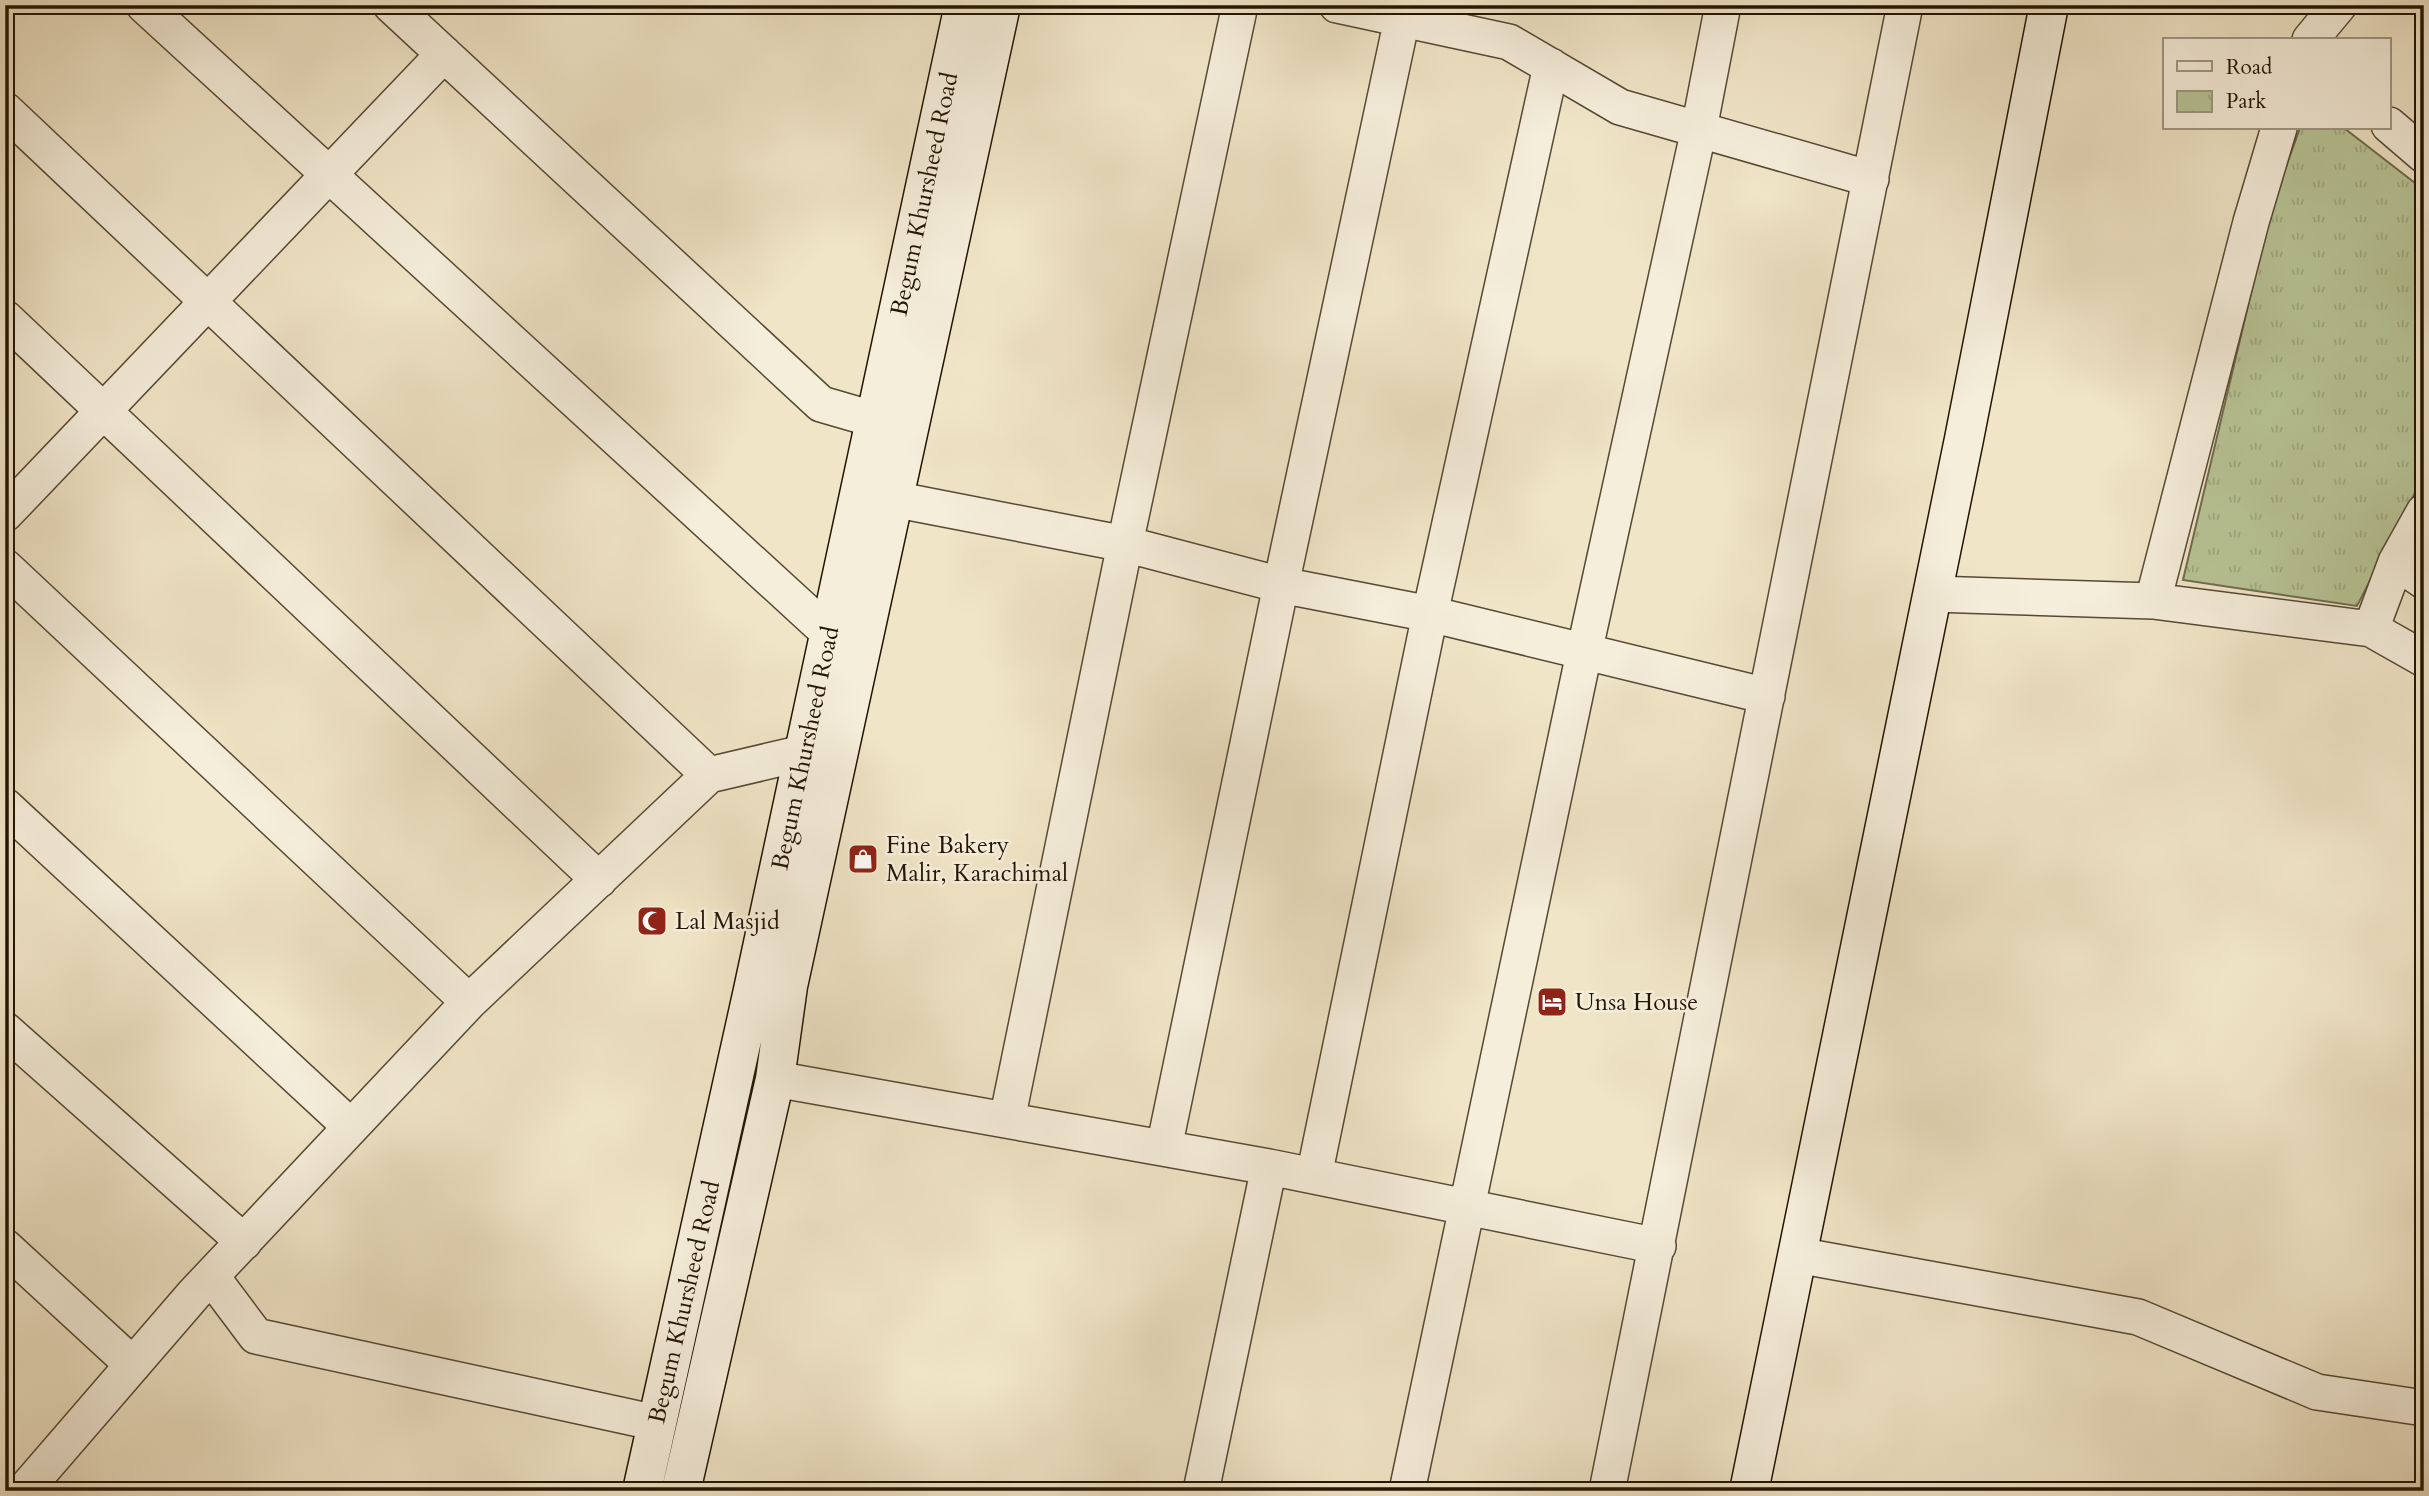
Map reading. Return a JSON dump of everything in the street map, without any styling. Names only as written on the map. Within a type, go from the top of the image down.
[{"type":"main road","name":"Begum Khursheed Road","points":[[642,1491],[753,990],[964,5]]},
{"type":"main road","name":"Begum Khursheed Road","points":[[681,1491],[775,1079],[788,986],[1001,5]]},
{"type":"main road","points":[[1749,1491],[1933,594],[2049,5]]},
{"type":"street","points":[[144,5],[829,633]]},
{"type":"street","points":[[391,5],[821,404],[876,420]]},
{"type":"street","points":[[1007,1120],[1125,544],[1240,5]]},
{"type":"street","points":[[1337,5],[1509,41],[1620,107],[1871,179]]},
{"type":"street","points":[[1407,1491],[1469,1208],[1584,653],[1699,130],[1723,5]]},
{"type":"street","points":[[1607,1491],[1905,5]]},
{"type":"street","points":[[2312,38],[2340,5]]},
{"type":"street","points":[[1164,1148],[1280,584],[1402,19]]},
{"type":"street","points":[[5,514],[444,54]]},
{"type":"street","points":[[1314,1176],[1430,614],[1551,66]]},
{"type":"street","points":[[5,110],[709,775]]},
{"type":"street","points":[[2390,126],[2424,155]]},
{"type":"street","points":[[2153,601],[2251,222],[2278,130]]},
{"type":"street","points":[[5,318],[599,880]]},
{"type":"street","points":[[893,499],[1125,544],[1280,584],[1430,614],[1767,696]]},
{"type":"street","points":[[2371,629],[2410,572],[2424,512]]},
{"type":"street","points":[[5,567],[469,1002]]},
{"type":"street","points":[[1933,594],[2153,601],[2371,629],[2424,659]]},
{"type":"street","points":[[19,1481],[133,1365],[211,1276],[469,1002],[709,775],[803,753]]},
{"type":"street","points":[[5,806],[351,1127]]},
{"type":"street","points":[[5,1030],[244,1242]]},
{"type":"street","points":[[775,1079],[1269,1167],[1658,1246]]},
{"type":"street","points":[[1200,1491],[1269,1167]]},
{"type":"street","points":[[5,1247],[133,1365]]},
{"type":"street","points":[[1797,1255],[2138,1317],[2317,1392],[2424,1408]]},
{"type":"street","points":[[211,1276],[256,1336],[657,1423]]},
{"type":"green space","points":[[2299,130],[2347,130],[2424,190],[2424,475],[2357,606],[2183,580],[2272,205]]},
{"type":"place","name":"Fine Bakery Malir, Karachimal","points":[[863,859]]},
{"type":"place","name":"Lal Masjid","points":[[652,921]]},
{"type":"place","name":"Unsa House","points":[[1552,1002]]}]
